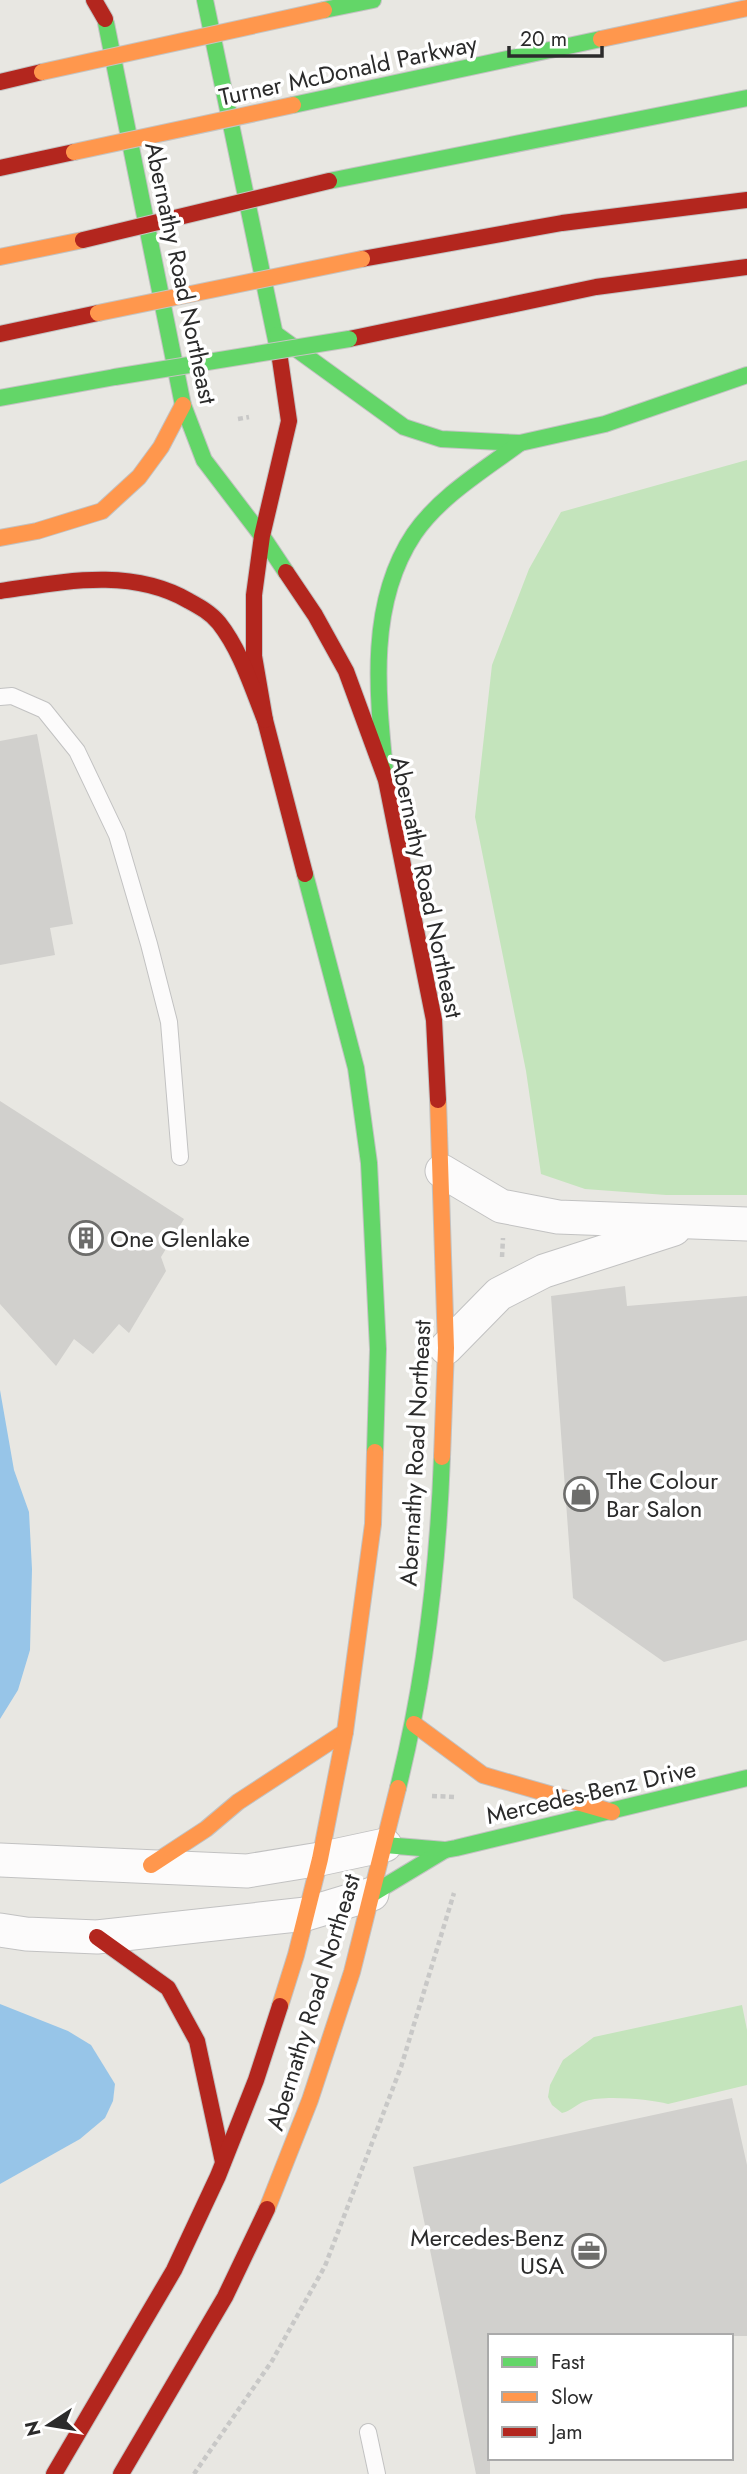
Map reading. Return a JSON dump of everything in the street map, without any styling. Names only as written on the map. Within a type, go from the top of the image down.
[{"type":"main road","points":[[94,0],[105,19]]},
{"type":"main road","name":"Abernathy Road Northeast","points":[[102,0],[183,405],[204,460],[262,536],[315,615],[346,671],[386,780],[434,1020],[442,1171],[446,1348],[439,1534],[414,1724],[352,1972],[310,2100],[271,2200],[225,2297],[121,2474]]},
{"type":"main road","name":"Abernathy Road Northeast","points":[[54,2474],[174,2270],[223,2162],[256,2080],[296,1955],[320,1859],[345,1732],[373,1524],[378,1349],[375,1256],[369,1163],[356,1068],[265,720],[254,656],[254,595],[262,536],[289,421],[277,335],[205,0]]},
{"type":"main road","points":[[0,82],[373,0]]},
{"type":"main road","name":"Turner McDonald Parkway","points":[[0,168],[747,8]]},
{"type":"main road","points":[[0,257],[83,240],[329,181],[747,98]]},
{"type":"main road","points":[[0,334],[362,259],[562,223],[747,201]]},
{"type":"main road","points":[[0,398],[349,338],[596,287],[747,267]]},
{"type":"main road","points":[[277,335],[404,427],[442,439],[520,443],[605,424],[747,375]]},
{"type":"main road","points":[[0,538],[37,531],[102,511],[139,477],[161,447],[183,405]]},
{"type":"main road","points":[[386,780],[377,685],[383,617],[395,569],[415,533],[445,500],[520,443]]},
{"type":"main road","points":[[0,591],[107,578],[136,580],[167,589],[204,610],[217,621],[230,639],[265,720]]},
{"type":"main road","points":[[414,1724],[483,1774],[611,1812]]},
{"type":"main road","points":[[151,1865],[206,1829],[238,1802],[345,1732]]},
{"type":"main road","name":"Mercedes-Benz Drive","points":[[385,1845],[445,1850],[747,1778]]},
{"type":"main road","name":"Mercedes-Benz Drive","points":[[372,1895],[445,1850]]},
{"type":"main road","points":[[97,1937],[168,1988],[197,2041],[223,2162]]},
{"type":"street","points":[[442,1171],[501,1206],[558,1217],[747,1224]]},
{"type":"street","points":[[446,1348],[499,1294],[544,1271],[696,1222]]},
{"type":"street","points":[[0,1860],[247,1871],[385,1845]]},
{"type":"street","points":[[0,1930],[26,1934],[97,1937],[306,1914],[372,1895]]},
{"type":"lane","points":[[0,696],[12,696],[44,710],[76,751],[117,835],[169,1022],[180,1157]]},
{"type":"lane","points":[[368,2432],[377,2474]]},
{"type":"path","points":[[238,419],[249,417]]},
{"type":"path","points":[[502,1259],[503,1233]]},
{"type":"path","points":[[427,1796],[457,1797]]},
{"type":"path","points":[[194,2474],[271,2361],[325,2266],[401,2067],[454,1893]]},
{"type":"green space","points":[[747,460],[747,1195],[666,1195],[585,1189],[541,1174],[526,1071],[475,817],[492,665],[529,569],[561,512]]},
{"type":"green space","points":[[742,2005],[747,2030],[747,2085],[668,2104],[639,2099],[594,2099],[562,2113],[552,2105],[548,2097],[550,2085],[563,2060],[594,2037]]},
{"type":"water","points":[[0,1390],[14,1470],[29,1512],[32,1569],[30,1650],[18,1690],[0,1719]]},
{"type":"water","points":[[0,2004],[68,2031],[91,2045],[115,2084],[113,2101],[105,2118],[80,2139],[0,2184]]},
{"type":"building","points":[[37,734],[73,924],[50,928],[55,955],[0,965],[0,741]]},
{"type":"building","name":"One Glenlake","points":[[0,1101],[184,1219],[161,1257],[166,1271],[129,1333],[119,1324],[93,1354],[74,1339],[56,1366],[0,1304]]},
{"type":"building","points":[[625,1286],[627,1306],[747,1296],[747,1640],[664,1662],[573,1598],[551,1296]]},
{"type":"building","name":"Mercedes-Benz USA","points":[[732,2098],[747,2165],[747,2336],[488,2334],[490,2474],[476,2474],[413,2167]]},
{"type":"traffic: fast","points":[[205,0],[280,359]]},
{"type":"traffic: fast","points":[[324,10],[373,0]]},
{"type":"traffic: fast","points":[[106,23],[183,405],[204,460],[286,572]]},
{"type":"traffic: fast","points":[[293,105],[601,39]]},
{"type":"traffic: fast","points":[[329,181],[747,98]]},
{"type":"traffic: fast","points":[[277,335],[404,427],[441,439],[520,443],[605,424],[747,375]]},
{"type":"traffic: fast","points":[[115,377],[349,339]]},
{"type":"traffic: fast","points":[[0,398],[115,377]]},
{"type":"traffic: fast","points":[[386,780],[380,718],[379,654],[388,591],[399,562],[414,534],[436,508],[463,484],[520,443]]},
{"type":"traffic: fast","points":[[305,874],[356,1068],[369,1163],[378,1349],[375,1452]]},
{"type":"traffic: fast","points":[[398,1788],[416,1706],[429,1624],[442,1457]]},
{"type":"traffic: fast","points":[[385,1845],[445,1850],[456,1848],[747,1778]]},
{"type":"traffic: fast","points":[[372,1894],[445,1850]]},
{"type":"traffic: slow","points":[[601,39],[747,8]]},
{"type":"traffic: slow","points":[[42,72],[324,10]]},
{"type":"traffic: slow","points":[[74,152],[293,105]]},
{"type":"traffic: slow","points":[[0,257],[83,240]]},
{"type":"traffic: slow","points":[[98,313],[362,259]]},
{"type":"traffic: slow","points":[[0,538],[37,531],[102,511],[139,477],[161,447],[183,405]]},
{"type":"traffic: slow","points":[[438,1100],[446,1348],[442,1457]]},
{"type":"traffic: slow","points":[[280,2006],[320,1859],[345,1732],[373,1524],[375,1452]]},
{"type":"traffic: slow","points":[[414,1724],[483,1775],[612,1812]]},
{"type":"traffic: slow","points":[[151,1865],[206,1829],[238,1802],[345,1732]]},
{"type":"traffic: slow","points":[[267,2209],[310,2100],[352,1972],[398,1788]]},
{"type":"traffic: jam","points":[[94,0],[105,19]]},
{"type":"traffic: jam","points":[[0,82],[42,72]]},
{"type":"traffic: jam","points":[[0,168],[74,152]]},
{"type":"traffic: jam","points":[[83,240],[329,181]]},
{"type":"traffic: jam","points":[[362,259],[562,223],[747,200]]},
{"type":"traffic: jam","points":[[349,339],[596,287],[747,267]]},
{"type":"traffic: jam","points":[[0,334],[98,313]]},
{"type":"traffic: jam","points":[[280,359],[289,421],[262,536],[254,595],[254,656],[265,720],[305,874]]},
{"type":"traffic: jam","points":[[286,572],[315,615],[346,671],[386,780],[434,1020],[438,1100]]},
{"type":"traffic: jam","points":[[0,591],[96,580],[143,584],[167,590],[201,608],[219,623],[234,645],[265,720]]},
{"type":"traffic: jam","points":[[97,1937],[168,1988],[197,2041],[223,2162]]},
{"type":"traffic: jam","points":[[54,2474],[174,2270],[218,2176],[256,2080],[280,2006]]},
{"type":"traffic: jam","points":[[121,2474],[225,2297],[267,2209]]},
{"type":"place","name":"One Glenlake","points":[[86,1238]]},
{"type":"place","name":"The Colour Bar Salon","points":[[581,1494]]},
{"type":"place","name":"Mercedes-Benz USA","points":[[589,2251]]}]
